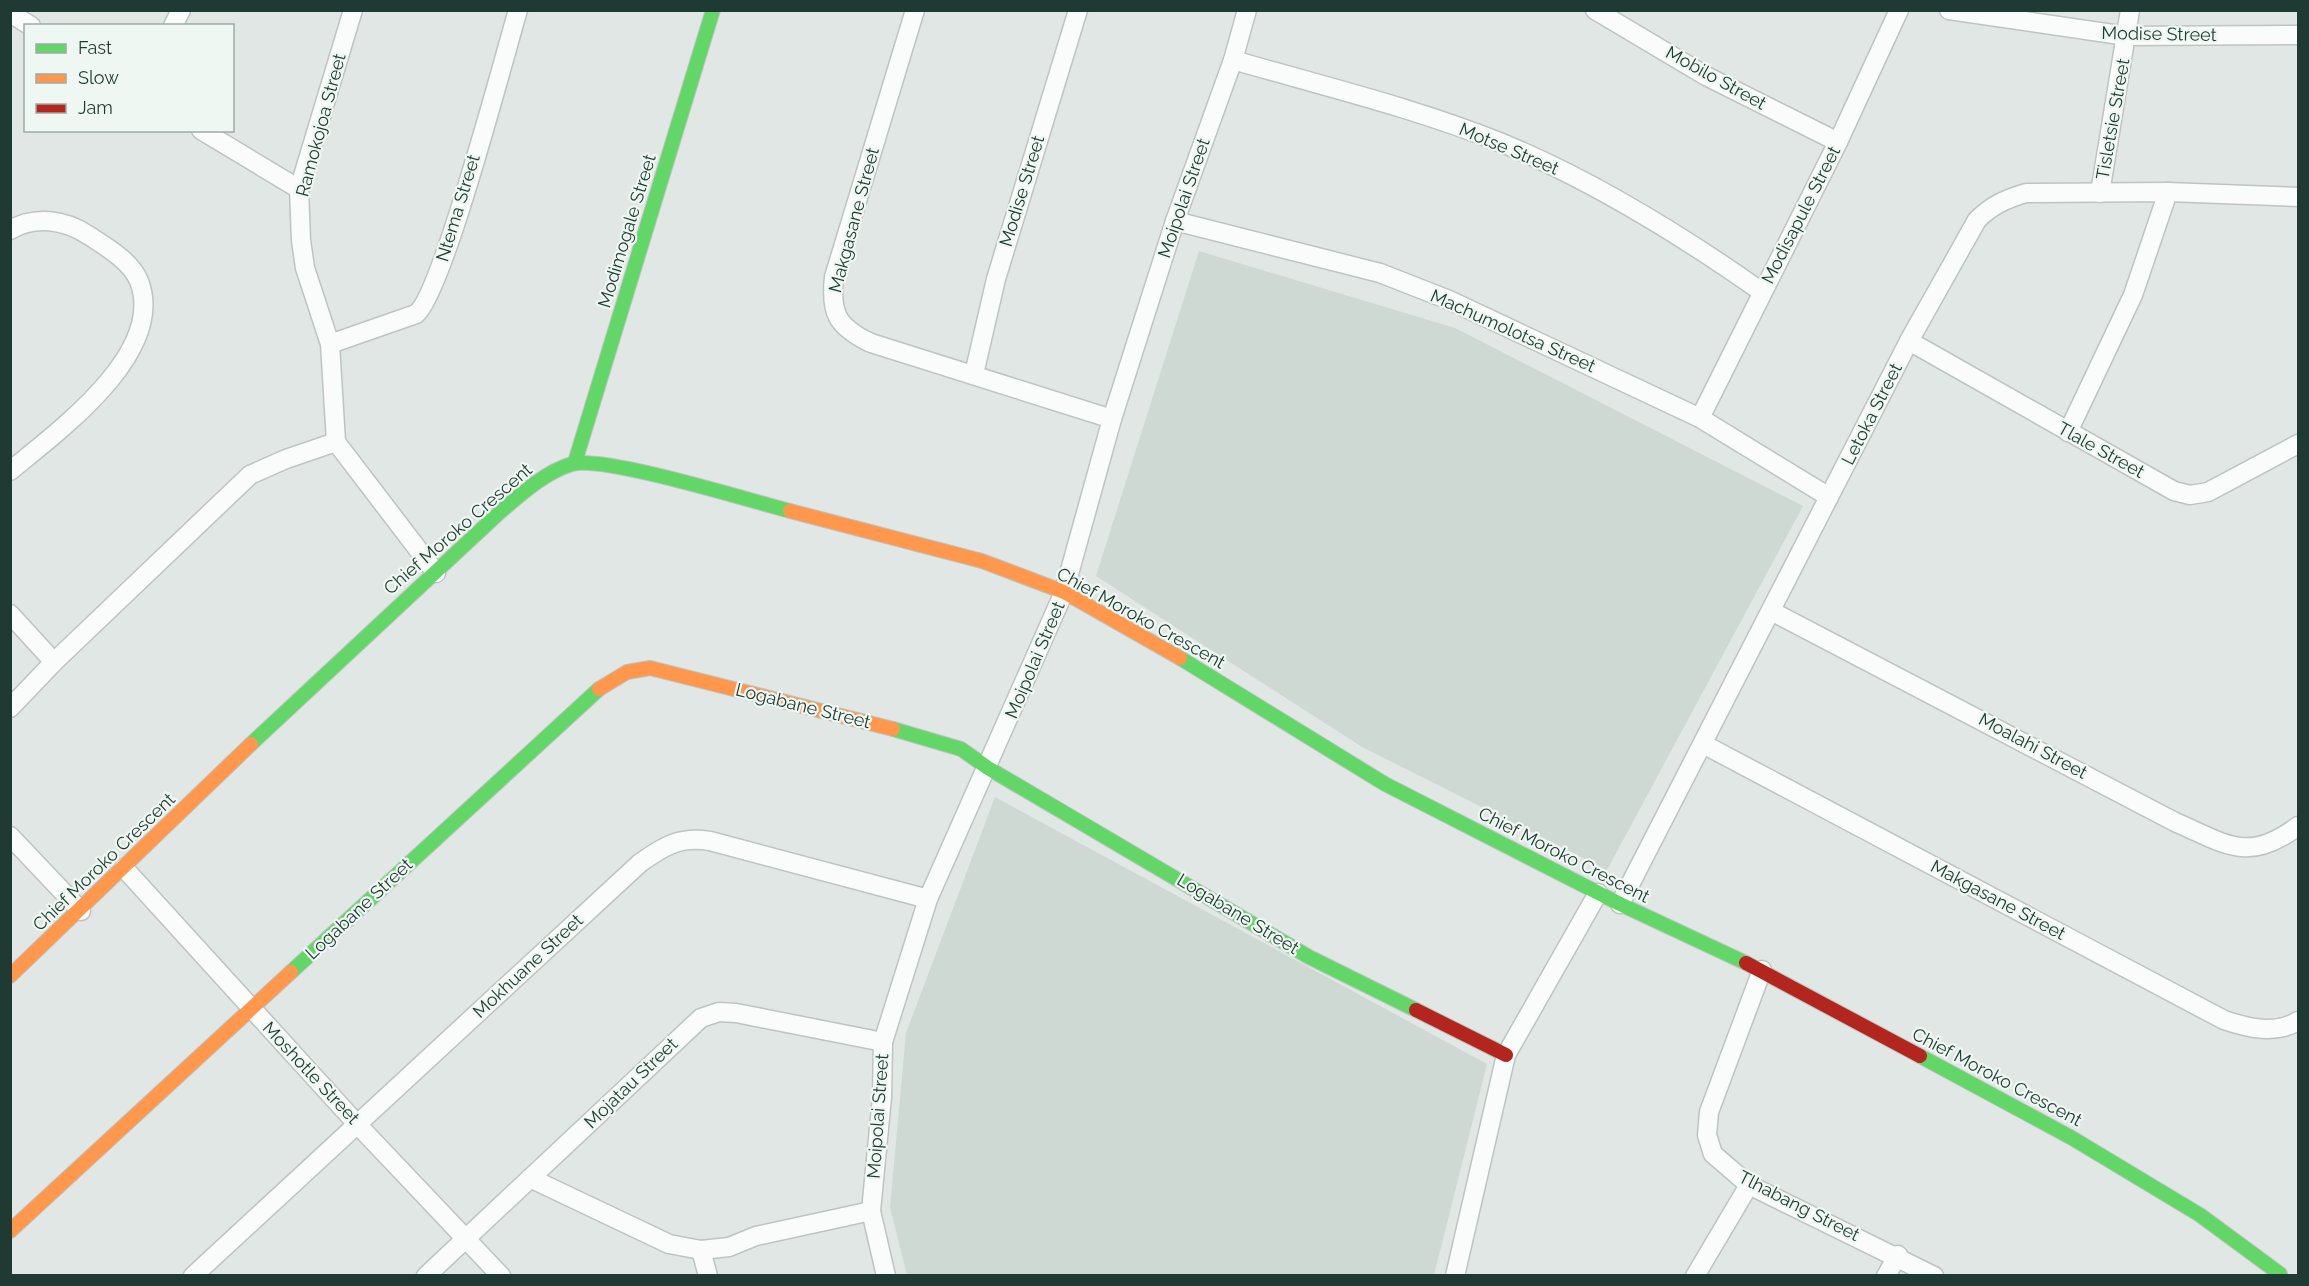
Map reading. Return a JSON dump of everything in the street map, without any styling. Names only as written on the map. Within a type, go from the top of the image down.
[{"type":"street","points":[[174,24],[181,10]]},
{"type":"street","name":"Ramokojoa Street","points":[[336,442],[330,344],[305,268],[298,218],[299,189],[353,10]]},
{"type":"street","name":"Ntema Street","points":[[330,344],[416,314],[425,305],[447,251],[518,10]]},
{"type":"street","name":"Modimogale Street","points":[[575,462],[714,10]]},
{"type":"street","name":"Makgasane Street","points":[[915,10],[834,277],[832,301],[835,314],[857,337],[871,343],[1112,419]]},
{"type":"street","name":"Modise Street","points":[[974,374],[996,279],[1078,10]]},
{"type":"street","name":"Moipolai Street","points":[[886,1275],[871,1211],[882,1097],[883,1042],[928,899],[1064,592],[1112,419],[1175,221],[1233,60],[1247,10]]},
{"type":"street","name":"Mobilo Street","points":[[1595,10],[1706,76],[1838,142]]},
{"type":"street","name":"Modisapule Street","points":[[1700,418],[1838,142],[1899,10]]},
{"type":"street","name":"Modise Street","points":[[1949,10],[2127,36],[2298,35]]},
{"type":"street","name":"Tisletsie Street","points":[[2100,193],[2130,10]]},
{"type":"street","points":[[10,13],[28,24]]},
{"type":"street","name":"Motse Street","points":[[1233,60],[1426,116],[1501,143],[1557,168],[1627,206],[1704,251],[1762,292]]},
{"type":"street","points":[[204,132],[299,189]]},
{"type":"street","points":[[2068,432],[2133,296],[2168,192]]},
{"type":"street","name":"Letoka Street","points":[[1620,904],[1909,341],[1963,242],[1977,220],[1989,207],[2007,198],[2026,193],[2168,192],[2298,197]]},
{"type":"street","points":[[10,230],[32,221],[57,221],[82,231],[127,265],[138,280],[144,301],[138,332],[124,364],[88,405],[10,471]]},
{"type":"street","name":"Machumolotsa Street","points":[[1175,221],[1380,273],[1524,333],[1700,418],[1829,497]]},
{"type":"street","name":"Tlale Street","points":[[1909,341],[2174,491],[2190,495],[2208,492],[2298,444]]},
{"type":"street","points":[[10,708],[54,662],[250,475],[286,459],[336,442],[436,573]]},
{"type":"street","name":"Chief Moroko Crescent","points":[[10,976],[81,911],[330,667],[493,519],[547,476],[575,462],[644,473],[982,561],[1064,592],[1167,650],[1385,784],[1620,904],[1762,970],[2072,1138],[2200,1215],[2279,1275]]},
{"type":"street","name":"Moalahi Street","points":[[1771,611],[2175,822],[2213,838],[2237,847],[2258,848],[2286,836],[2298,826]]},
{"type":"street","points":[[10,614],[54,662]]},
{"type":"street","name":"Logabane Street","points":[[10,1232],[594,693],[628,670],[650,668],[931,739],[961,749],[988,768],[1309,957],[1407,1008],[1506,1055]]},
{"type":"street","name":"Makgasane Street","points":[[1703,744],[2224,1020],[2248,1028],[2266,1029],[2284,1028],[2298,1021]]},
{"type":"street","points":[[10,836],[81,911]]},
{"type":"street","name":"Mokhuane Street","points":[[193,1275],[640,863],[675,841],[693,838],[719,843],[928,899]]},
{"type":"street","name":"Moshotle Street","points":[[124,868],[357,1124],[501,1275]]},
{"type":"street","points":[[1455,1275],[1506,1055],[1598,893]]},
{"type":"street","name":"Tlhabang Street","points":[[1762,970],[1706,1126],[1708,1144],[1713,1154],[1749,1185],[1934,1275]]},
{"type":"street","name":"Mojatau Street","points":[[426,1275],[690,1027],[709,1014],[736,1013],[883,1042]]},
{"type":"street","points":[[530,1178],[669,1244],[701,1250],[729,1247],[756,1236],[871,1211]]},
{"type":"street","points":[[1695,1275],[1749,1185]]},
{"type":"street","points":[[701,1250],[708,1275]]},
{"type":"street","points":[[1886,1275],[1898,1256]]},
{"type":"street","points":[[2279,1275],[2292,1264]]},
{"type":"shaded area","points":[[1199,251],[1455,328],[1803,506],[1607,870],[1362,747],[1096,576]]},
{"type":"shaded area","points":[[995,797],[1487,1064],[1434,1275],[907,1275],[890,1207],[906,1033]]},
{"type":"traffic: fast","points":[[575,462],[713,10]]},
{"type":"traffic: fast","points":[[251,744],[500,512],[552,472],[572,464],[589,463],[614,466],[678,480],[790,511]]},
{"type":"traffic: fast","points":[[1180,658],[1385,784],[1620,904],[1746,963]]},
{"type":"traffic: fast","points":[[291,972],[599,689]]},
{"type":"traffic: fast","points":[[893,729],[961,749],[988,768],[1309,957],[1416,1010]]},
{"type":"traffic: fast","points":[[1920,1056],[2072,1138],[2200,1215],[2280,1274]]},
{"type":"traffic: slow","points":[[790,511],[982,561],[1064,592],[1180,658]]},
{"type":"traffic: slow","points":[[599,689],[627,672],[650,668],[893,729]]},
{"type":"traffic: slow","points":[[10,976],[251,744]]},
{"type":"traffic: slow","points":[[10,1231],[291,972]]},
{"type":"traffic: jam","points":[[1746,963],[1920,1056]]},
{"type":"traffic: jam","points":[[1416,1010],[1506,1055]]}]
